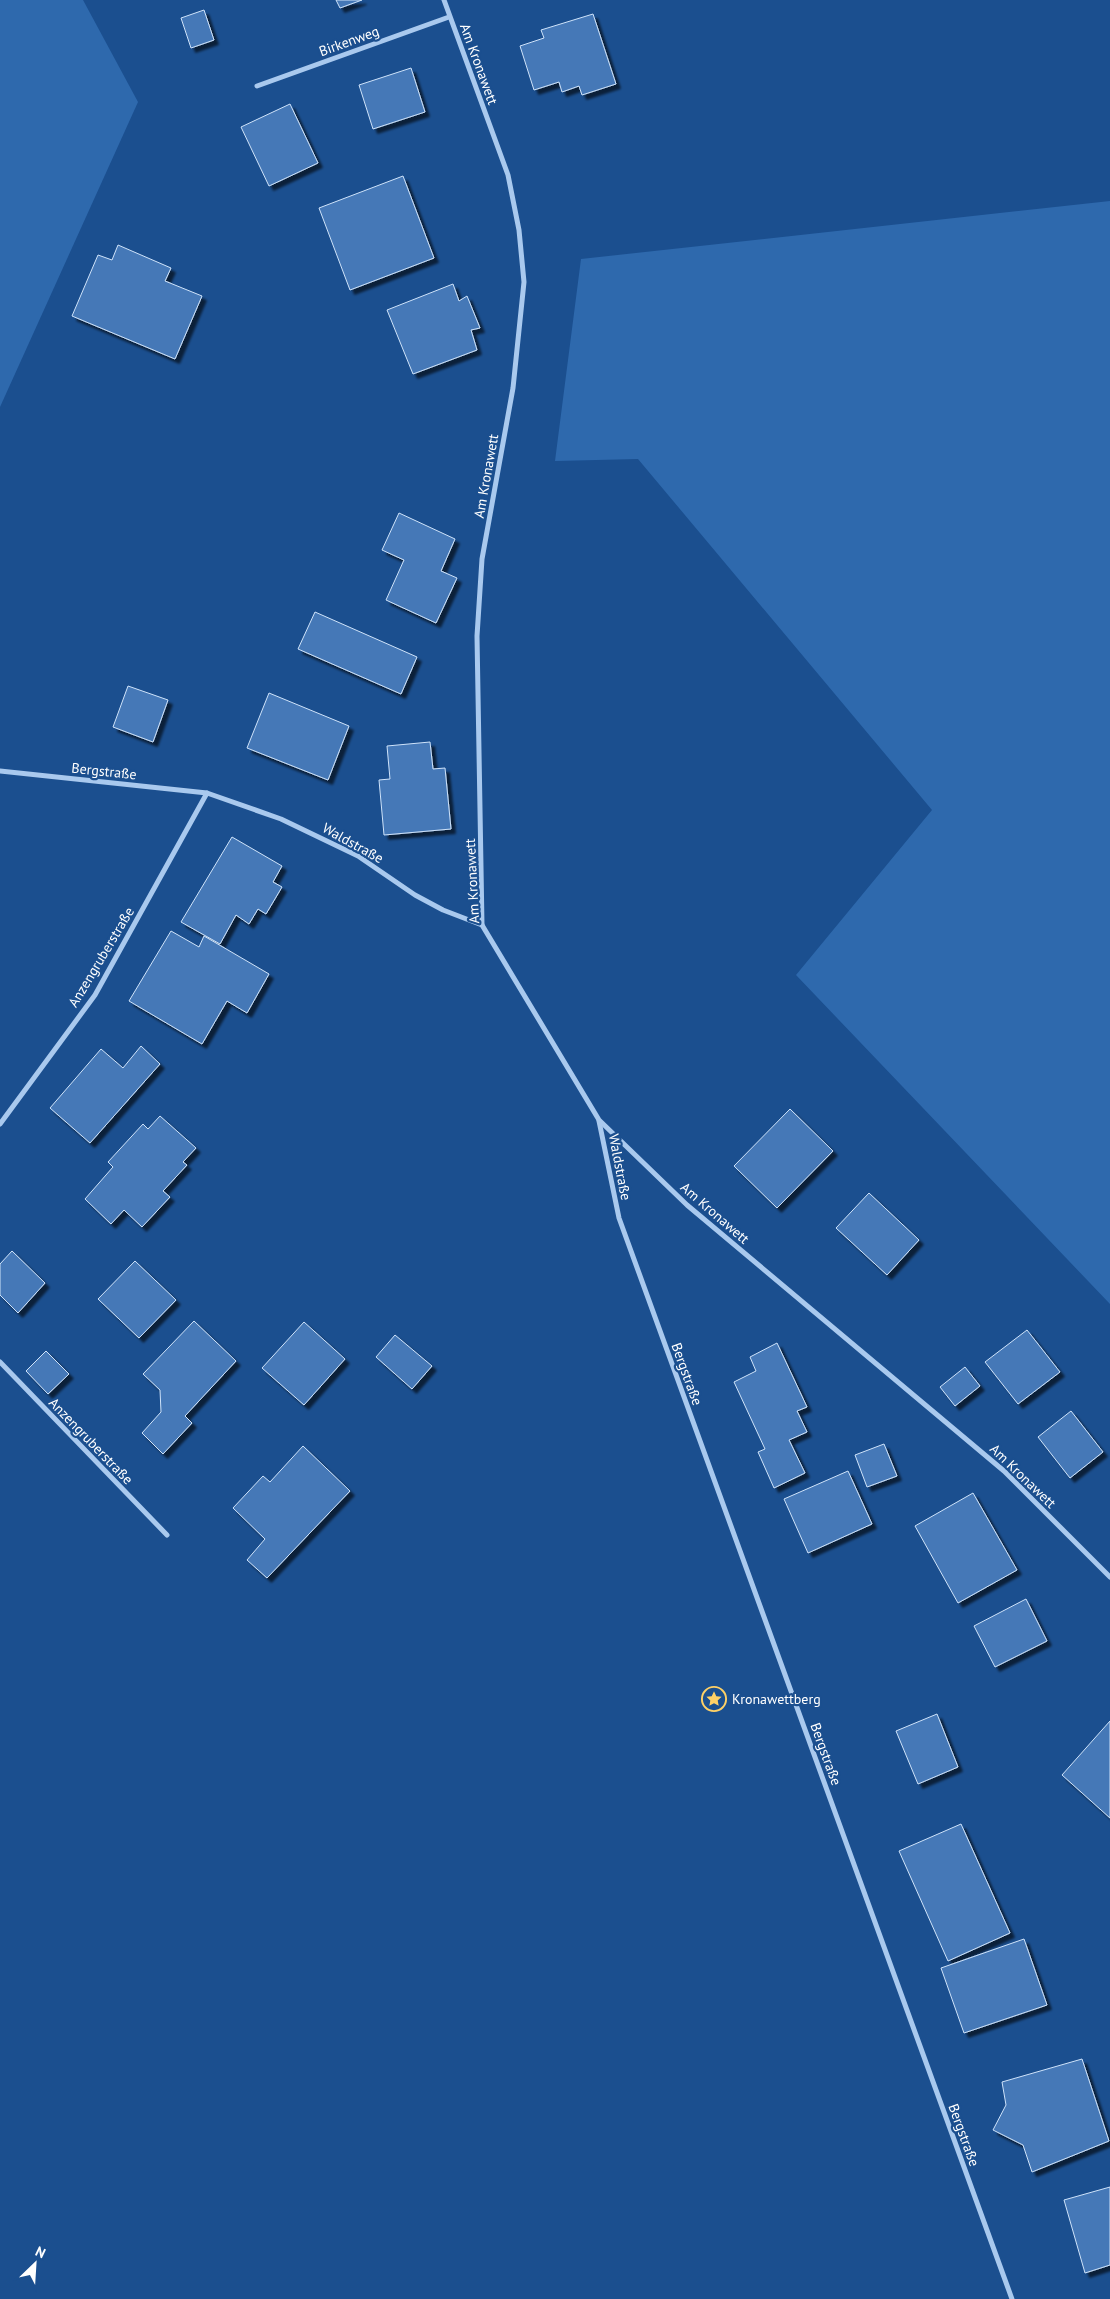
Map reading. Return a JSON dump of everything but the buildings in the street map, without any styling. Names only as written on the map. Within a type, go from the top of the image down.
[{"type":"street","name":"Am Kronawett","points":[[444,0],[508,175],[518,230],[524,282],[513,388],[482,559],[476,636],[482,924],[599,1120],[687,1205],[1004,1471],[1110,1578]]},
{"type":"street","name":"Birkenweg","points":[[257,86],[449,17]]},
{"type":"street","name":"Bergstraße","points":[[0,771],[207,793]]},
{"type":"street","name":"Waldstraße","points":[[207,793],[282,819],[358,856],[415,895],[443,910],[482,924]]},
{"type":"street","name":"Anzengruberstraße","points":[[0,1124],[95,994],[207,793]]},
{"type":"street","name":"Waldstraße","points":[[599,1120],[619,1218]]},
{"type":"street","name":"Bergstraße","points":[[619,1218],[1012,2299]]},
{"type":"street","name":"Anzengruberstraße","points":[[0,1362],[167,1535]]},
{"type":"shaded area","points":[[0,0],[83,0],[138,102],[0,407]]},
{"type":"shaded area","points":[[1110,201],[1110,1304],[796,975],[932,810],[638,459],[555,461],[581,259]]},
{"type":"place","name":"Kronawettberg","points":[[714,1699]]}]
